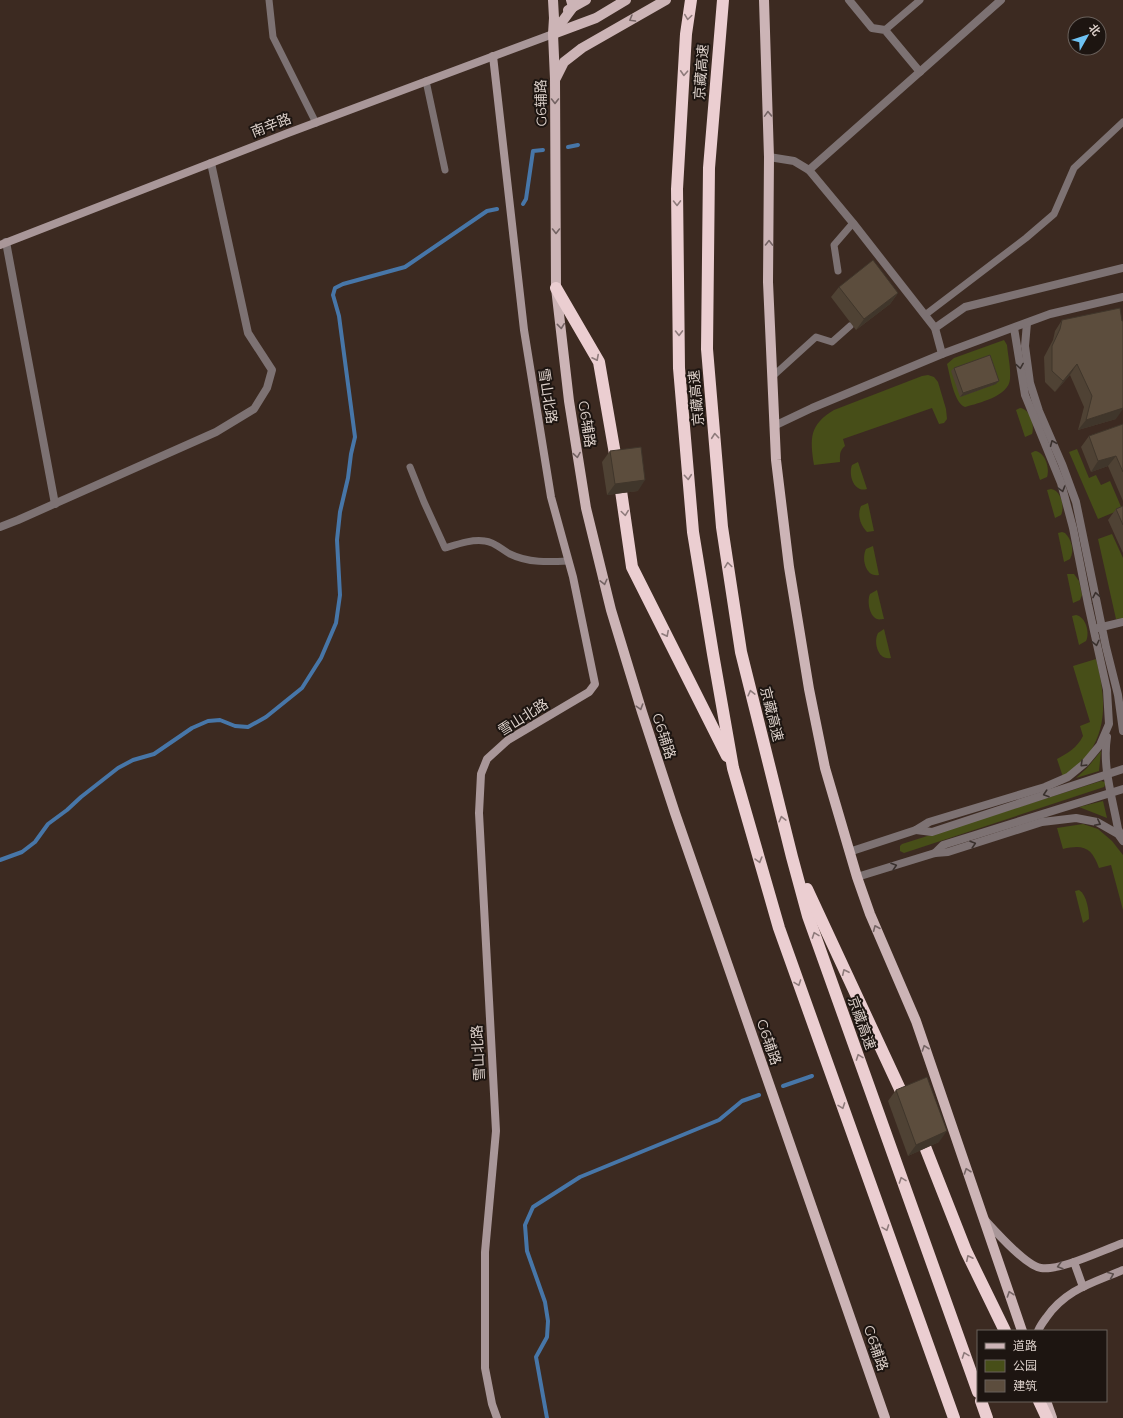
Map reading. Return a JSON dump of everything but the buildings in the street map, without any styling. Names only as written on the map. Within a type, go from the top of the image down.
[{"type":"highway","points":[[691,0],[686,34],[677,190],[679,368],[693,532],[712,654],[733,768],[779,928],[954,1418]]},
{"type":"highway","name":"京藏高速","points":[[722,6],[709,168],[708,357],[722,526],[741,652],[808,916],[977,1389]]},
{"type":"highway","points":[[556,288],[599,362],[619,477],[632,567],[733,768]]},
{"type":"highway","points":[[792,857],[913,1118],[966,1251],[1005,1330]]},
{"type":"highway","points":[[981,1402],[987,1418]]},
{"type":"highway","points":[[1039,1402],[1047,1418]]},
{"type":"main road","name":"G6辅路","points":[[552,0],[554,18],[553,34],[555,79],[556,288],[569,400],[586,508],[611,610],[677,821],[885,1418]]},
{"type":"main road","points":[[554,18],[572,4],[586,0]]},
{"type":"main road","points":[[553,34],[596,18],[626,0]]},
{"type":"main road","points":[[555,79],[564,62],[582,48],[666,0]]},
{"type":"main road","points":[[764,0],[770,157],[768,282],[776,460],[789,566],[808,689],[825,768],[857,877],[870,914],[916,1021],[1022,1330]]},
{"type":"main road","points":[[553,34],[572,4]]},
{"type":"main road","points":[[1046,1402],[1052,1418]]},
{"type":"street","points":[[849,0],[872,28],[885,30],[920,72]]},
{"type":"street","points":[[810,170],[1001,0]]},
{"type":"street","name":"南辛路","points":[[3,243],[316,122],[553,34]]},
{"type":"street","name":"雪山北路","points":[[493,56],[524,330],[551,497],[573,577],[595,684],[590,692],[508,740],[487,759],[482,774],[479,813],[496,1131],[485,1252],[485,1368],[492,1404],[497,1418]]},
{"type":"street","points":[[770,157],[794,161],[810,170],[935,328],[942,354]]},
{"type":"street","points":[[0,527],[216,432],[254,410],[267,388],[272,370],[248,334],[211,163]]},
{"type":"street","points":[[3,243],[55,504]]},
{"type":"street","points":[[935,328],[965,307],[1123,268]]},
{"type":"street","points":[[774,426],[812,408],[942,354],[1050,314],[1123,297]]},
{"type":"street","points":[[1027,323],[1025,346],[1030,383],[1039,411],[1062,464],[1076,502],[1106,647],[1118,695],[1123,731]]},
{"type":"street","points":[[1014,328],[1024,391],[1061,483],[1074,528],[1093,629],[1107,690],[1109,724],[1105,748],[1118,829],[1123,841]]},
{"type":"street","points":[[1093,629],[1123,622]]},
{"type":"street","points":[[1112,673],[1123,687]]},
{"type":"street","points":[[849,852],[916,830],[929,822],[1045,787],[1068,777],[1085,763],[1100,745],[1109,724]]},
{"type":"street","points":[[916,830],[932,832],[1123,769]]},
{"type":"street","points":[[935,853],[943,845],[1123,789]]},
{"type":"street","points":[[857,877],[935,853],[948,852],[1042,822],[1076,818],[1097,822],[1118,834],[1123,841]]},
{"type":"street","points":[[983,1217],[1021,1256],[1039,1268],[1052,1269],[1123,1243]]},
{"type":"street","points":[[1074,1262],[1083,1287]]},
{"type":"street","points":[[1038,1330],[1054,1306],[1075,1290],[1123,1270]]},
{"type":"lane","points":[[269,0],[273,37],[316,122]]},
{"type":"lane","points":[[885,30],[920,0]]},
{"type":"lane","points":[[426,82],[445,170]]},
{"type":"lane","points":[[925,315],[1026,238],[1054,214],[1074,168],[1123,122]]},
{"type":"lane","points":[[838,271],[834,245],[853,223]]},
{"type":"lane","points":[[773,376],[816,337],[832,342],[850,326]]},
{"type":"lane","points":[[410,467],[445,548],[476,540],[487,541],[510,554],[529,559],[543,562],[568,561]]},
{"type":"green space","points":[[1004,340],[1007,345],[1010,366],[1010,379],[1008,385],[1005,390],[992,398],[965,407],[955,395],[947,364],[954,358]]},
{"type":"green space","points":[[928,375],[934,377],[938,382],[946,409],[947,419],[944,423],[939,424],[932,408],[843,439],[845,446],[841,451],[840,462],[814,465],[812,447],[813,433],[820,421],[826,416],[834,410]]},
{"type":"green space","points":[[1020,408],[1027,411],[1033,426],[1032,434],[1025,437],[1016,410]]},
{"type":"green space","points":[[1077,449],[1089,478],[1096,475],[1101,485],[1110,481],[1122,509],[1098,519],[1069,452]]},
{"type":"green space","points":[[1035,451],[1042,454],[1048,469],[1047,477],[1040,480],[1031,453]]},
{"type":"green space","points":[[858,462],[867,489],[862,490],[855,486],[853,482],[851,474],[852,465]]},
{"type":"green space","points":[[1051,489],[1057,492],[1060,496],[1063,508],[1061,515],[1055,518],[1047,490]]},
{"type":"green space","points":[[868,503],[874,531],[867,532],[861,523],[859,512],[861,506]]},
{"type":"green space","points":[[1062,532],[1069,538],[1072,545],[1070,559],[1064,562],[1058,533]]},
{"type":"green space","points":[[1112,534],[1123,558],[1123,618],[1116,619],[1098,539]]},
{"type":"green space","points":[[873,546],[879,575],[871,574],[864,562],[866,549]]},
{"type":"green space","points":[[1067,574],[1074,574],[1079,581],[1082,595],[1080,600],[1073,603]]},
{"type":"green space","points":[[877,590],[884,619],[874,617],[869,608],[870,594]]},
{"type":"green space","points":[[1076,615],[1085,622],[1088,634],[1086,641],[1079,645],[1072,616]]},
{"type":"green space","points":[[884,629],[891,658],[883,657],[876,646],[878,633]]},
{"type":"green space","points":[[1096,659],[1103,694],[1100,730],[1096,741],[1087,756],[1063,777],[1057,759],[1078,744],[1083,736],[1080,726],[1090,722],[1073,666]]},
{"type":"green space","points":[[1101,751],[1099,771],[1076,778],[1087,768]]},
{"type":"green space","points":[[1101,781],[1105,782],[1104,787],[904,853],[900,851],[900,846],[902,844]]},
{"type":"green space","points":[[1103,801],[1107,818],[1079,807]]},
{"type":"green space","points":[[1083,824],[1098,829],[1112,841],[1123,855],[1123,910],[1111,865],[1099,868],[1093,856],[1086,849],[1076,847],[1063,849],[1057,828]]},
{"type":"green space","points":[[1079,890],[1086,899],[1089,912],[1089,919],[1083,923],[1075,891]]},
{"type":"waterway","points":[[568,147],[578,145]]},
{"type":"waterway","points":[[523,204],[526,199],[533,151],[543,150]]},
{"type":"waterway","points":[[0,860],[22,852],[35,842],[48,824],[118,768],[133,760],[154,754],[192,728],[208,721],[220,720],[235,726],[248,727],[266,717],[302,688],[321,658],[336,623],[340,595],[337,540],[340,512],[355,437],[339,316],[333,295],[335,288],[343,284],[405,267],[487,211],[497,209]]},
{"type":"waterway","points":[[783,1086],[812,1076]]},
{"type":"waterway","points":[[547,1418],[536,1357],[547,1337],[548,1321],[545,1302],[527,1251],[525,1225],[533,1207],[580,1177],[719,1120],[742,1101],[759,1095]]}]
